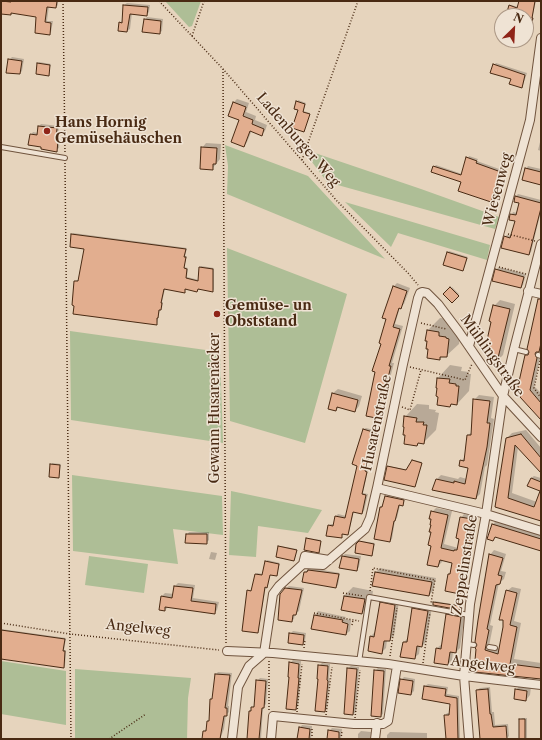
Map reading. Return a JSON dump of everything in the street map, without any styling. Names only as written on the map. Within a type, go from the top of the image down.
[{"type":"street","name":"Wiesenweg","points":[[469,346],[530,120],[541,38]]},
{"type":"street","name":"Zeppelinstraße","points":[[470,739],[464,676],[471,644],[469,615],[486,514],[503,396],[528,291],[539,259],[541,243]]},
{"type":"street","points":[[528,291],[541,294]]},
{"type":"street","name":"Husarenstraße","points":[[422,292],[418,298],[377,488],[486,514],[541,531]]},
{"type":"street","name":"Mühlingstraße","points":[[422,292],[429,295],[438,304],[476,355],[503,396],[541,437]]},
{"type":"street","points":[[232,739],[238,687],[249,666],[264,653],[273,594],[303,564],[322,565],[366,529],[377,488]]},
{"type":"street","name":"Angelweg","points":[[227,651],[273,653],[392,665],[464,676],[541,685]]},
{"type":"street","points":[[271,739],[273,716],[354,724],[383,724],[388,721],[392,665]]},
{"type":"street","points":[[375,739],[377,724]]},
{"type":"lane","points":[[1,147],[65,158]]},
{"type":"lane","points":[[514,349],[526,352]]},
{"type":"lane","points":[[360,662],[369,597],[469,615]]},
{"type":"lane","points":[[489,647],[495,648]]},
{"type":"path","points":[[63,1],[70,739]]},
{"type":"path","name":"Ladenburger Weg","points":[[159,1],[223,69],[337,201],[408,273],[422,292]]},
{"type":"path","points":[[192,36],[204,1]]},
{"type":"path","points":[[302,160],[358,1]]},
{"type":"path","name":"Gewann Husarenäcker","points":[[223,69],[227,651]]},
{"type":"path","points":[[500,232],[541,243]]},
{"type":"path","points":[[491,265],[532,276]]},
{"type":"path","points":[[413,321],[459,332]]},
{"type":"path","points":[[403,364],[421,370],[465,380],[476,355]]},
{"type":"path","points":[[540,356],[534,388],[541,398]]},
{"type":"path","points":[[394,405],[410,410],[421,370]]},
{"type":"path","points":[[343,593],[354,596],[369,597],[373,568],[435,580],[422,670]]},
{"type":"path","points":[[392,665],[398,602]]},
{"type":"path","points":[[314,613],[365,622]]},
{"type":"path","points":[[352,625],[353,620]]},
{"type":"path","name":"Angelweg","points":[[1,624],[70,634],[227,651]]},
{"type":"path","points":[[296,718],[305,640]]},
{"type":"path","points":[[273,653],[269,659],[269,712],[273,716]]},
{"type":"path","points":[[326,721],[333,659]]},
{"type":"path","points":[[354,724],[360,662]]},
{"type":"path","points":[[109,739],[146,714]]},
{"type":"path","points":[[312,739],[313,720]]},
{"type":"green space","points":[[165,1],[201,1],[192,26],[189,27]]},
{"type":"green space","points":[[225,145],[308,176],[385,259],[227,194],[228,166]]},
{"type":"green space","points":[[312,152],[499,217],[495,229],[327,182],[309,158]]},
{"type":"green space","points":[[345,202],[490,245],[487,260],[398,233],[391,247]]},
{"type":"green space","points":[[227,248],[347,294],[305,443],[230,421]]},
{"type":"green space","points":[[70,331],[220,352],[223,443],[71,420]]},
{"type":"green space","points":[[72,475],[222,496],[223,535],[173,529],[178,564],[73,551]]},
{"type":"green space","points":[[231,491],[322,510],[308,533],[258,526],[256,557],[229,555]]},
{"type":"green space","points":[[89,556],[148,564],[144,593],[85,585]]},
{"type":"green space","points":[[1,661],[66,671],[66,725],[1,714]]},
{"type":"green space","points":[[75,669],[191,678],[188,698],[187,739],[75,739]]},
{"type":"building","points":[[1,1],[57,1],[56,8],[47,7],[45,22],[51,23],[50,35],[35,33],[36,17],[11,13],[11,15],[1,14]]},
{"type":"building","points":[[519,1],[535,1],[534,8],[517,8]]},
{"type":"building","points":[[123,5],[148,7],[147,16],[130,14],[127,32],[118,31],[119,22],[122,23]]},
{"type":"building","points":[[509,5],[517,8],[508,8]]},
{"type":"building","points":[[144,19],[161,21],[160,34],[142,32]]},
{"type":"building","points":[[8,59],[22,61],[20,74],[6,73]]},
{"type":"building","points":[[37,63],[50,65],[49,76],[36,74]]},
{"type":"building","points":[[493,64],[525,75],[522,88],[509,84],[511,79],[490,73]]},
{"type":"building","points":[[296,101],[305,104],[303,112],[310,114],[304,132],[292,128],[298,110],[294,109]]},
{"type":"building","points":[[233,102],[246,107],[243,116],[253,120],[252,124],[264,129],[262,136],[250,131],[244,147],[231,142],[239,120],[228,116]]},
{"type":"building","points":[[38,126],[57,128],[57,152],[28,145],[30,134],[37,135]]},
{"type":"building","points":[[201,147],[217,148],[216,164],[213,164],[213,170],[200,169]]},
{"type":"building","points":[[466,157],[477,161],[476,163],[501,172],[491,202],[458,191],[461,182],[431,172],[433,166],[461,175]]},
{"type":"building","points":[[525,168],[541,172],[541,185],[522,180]]},
{"type":"building","points":[[515,196],[541,203],[529,255],[501,248],[504,236],[510,238],[515,221],[509,220],[510,214],[516,215],[519,203],[514,202]]},
{"type":"building","points":[[71,234],[186,249],[184,268],[187,269],[186,278],[198,281],[199,267],[213,269],[213,292],[198,289],[197,292],[185,289],[185,293],[164,289],[161,310],[159,310],[157,318],[157,325],[73,314],[74,306],[72,305],[74,281],[78,281],[84,249],[70,247]]},
{"type":"building","points":[[447,252],[467,258],[463,271],[443,265]]},
{"type":"building","points":[[495,269],[524,277],[521,288],[492,281]]},
{"type":"building","points":[[393,286],[407,291],[401,309],[399,308],[393,327],[400,329],[389,366],[391,366],[385,390],[382,389],[376,418],[366,416],[375,372],[372,371],[381,344],[379,343],[386,319],[382,318]]},
{"type":"building","points":[[450,287],[459,296],[452,303],[443,294]]},
{"type":"building","points":[[538,299],[541,299],[541,343],[539,352],[536,352],[535,354],[537,358],[530,390],[541,403],[541,420],[520,397],[518,386],[525,355],[528,355],[529,352],[527,349]]},
{"type":"building","points":[[493,305],[510,309],[497,362],[491,360],[492,357],[486,355],[488,345],[486,345],[491,322],[489,321]]},
{"type":"building","points":[[427,330],[439,332],[439,336],[449,339],[447,357],[440,357],[440,360],[427,358],[428,349],[426,349],[427,341],[425,341]]},
{"type":"building","points":[[437,378],[450,379],[449,383],[459,386],[457,405],[451,404],[450,407],[437,405]]},
{"type":"building","points":[[332,393],[358,400],[355,412],[337,407],[336,411],[328,409]]},
{"type":"building","points":[[473,399],[490,401],[487,423],[490,423],[487,447],[476,499],[432,490],[436,479],[465,484],[468,468],[459,466],[460,460],[464,461],[467,435],[471,435]]},
{"type":"building","points":[[404,416],[417,418],[416,422],[424,422],[423,425],[427,425],[424,444],[418,443],[417,446],[404,444]]},
{"type":"building","points":[[363,429],[376,433],[365,471],[367,472],[362,494],[366,495],[362,514],[353,512],[348,535],[342,534],[342,538],[326,536],[328,525],[333,526],[335,516],[345,518],[357,466],[352,464]]},
{"type":"building","points":[[521,434],[541,458],[541,473],[515,445],[508,498],[534,507],[540,491],[527,486],[531,478],[541,482],[541,521],[495,507],[506,438]]},
{"type":"building","points":[[412,460],[422,463],[415,487],[384,480],[387,466],[406,470]]},
{"type":"building","points":[[50,464],[60,465],[59,478],[49,477]]},
{"type":"building","points":[[385,496],[404,500],[403,506],[399,505],[390,542],[374,539],[380,507],[382,507]]},
{"type":"building","points":[[431,511],[448,515],[441,548],[454,551],[457,550],[459,539],[456,538],[460,517],[472,519],[469,552],[467,552],[460,594],[445,591],[448,574],[450,574],[452,563],[440,560],[438,567],[427,565],[431,546],[428,545],[431,532],[429,532],[431,519],[429,519]]},
{"type":"building","points":[[492,524],[541,539],[541,551],[495,537],[493,541],[487,539]]},
{"type":"building","points":[[186,534],[207,534],[207,544],[185,543]]},
{"type":"building","points":[[306,538],[321,541],[319,553],[304,550]]},
{"type":"building","points":[[359,541],[374,544],[372,556],[355,553],[356,544]]},
{"type":"building","points":[[278,546],[297,550],[294,561],[276,557]]},
{"type":"building","points":[[489,554],[503,558],[498,575],[502,576],[500,584],[496,585],[487,629],[489,630],[485,650],[498,654],[503,627],[503,620],[499,620],[506,590],[517,593],[510,625],[517,627],[510,664],[541,668],[541,679],[474,672],[475,648],[477,645],[475,642]]},
{"type":"building","points":[[342,556],[359,559],[357,571],[339,568]]},
{"type":"building","points":[[265,561],[279,564],[277,576],[270,575],[267,588],[265,587],[258,633],[242,631],[247,590],[251,591],[255,574],[262,575]]},
{"type":"building","points":[[308,570],[339,574],[336,588],[302,582],[304,572],[307,572]]},
{"type":"building","points":[[375,572],[432,582],[429,596],[372,586]]},
{"type":"building","points":[[174,586],[193,588],[191,601],[216,604],[215,614],[165,607],[165,611],[159,610],[161,596],[172,598]]},
{"type":"building","points":[[285,588],[302,590],[296,615],[293,615],[292,622],[278,620],[280,594]]},
{"type":"building","points":[[344,596],[365,599],[362,614],[341,610]]},
{"type":"building","points":[[380,602],[395,605],[390,641],[384,641],[382,654],[368,651],[370,636],[374,637]]},
{"type":"building","points":[[433,602],[461,606],[460,610],[433,605]]},
{"type":"building","points":[[412,608],[428,611],[422,647],[417,646],[415,659],[400,657],[403,642],[407,642]]},
{"type":"building","points":[[446,614],[461,617],[456,653],[450,652],[448,665],[434,663],[436,648],[441,649]]},
{"type":"building","points":[[314,615],[343,620],[342,622],[348,624],[346,635],[311,629]]},
{"type":"building","points":[[1,630],[65,639],[63,651],[65,651],[64,668],[1,659]]},
{"type":"building","points":[[289,633],[304,635],[303,645],[288,643]]},
{"type":"building","points":[[289,662],[299,664],[296,710],[286,709]]},
{"type":"building","points":[[318,665],[328,666],[325,712],[315,711]]},
{"type":"building","points":[[347,668],[357,669],[353,715],[344,714]]},
{"type":"building","points":[[374,670],[384,671],[381,717],[371,716]]},
{"type":"building","points":[[215,674],[230,675],[225,708],[227,708],[227,716],[224,716],[220,739],[202,739],[203,731],[206,731],[207,721],[209,721],[210,699],[212,699]]},
{"type":"building","points":[[400,679],[413,681],[411,695],[398,693]]},
{"type":"building","points":[[256,680],[266,681],[264,708],[262,708],[259,739],[247,739],[249,711],[251,711],[251,707],[254,707]]},
{"type":"building","points":[[424,686],[446,689],[445,696],[457,698],[458,739],[446,739],[444,715],[449,715],[450,704],[422,699]]},
{"type":"building","points":[[488,689],[490,714],[493,727],[506,726],[507,739],[480,739],[476,690]]},
{"type":"building","points":[[515,689],[527,691],[526,701],[514,699]]},
{"type":"building","points":[[519,719],[525,719],[525,739],[519,739]]},
{"type":"building","points":[[299,727],[310,729],[309,739],[297,739]]},
{"type":"building","points":[[328,730],[339,732],[339,739],[327,739]]},
{"type":"place","name":"Hans Hornig Gemüsehäuschen","points":[[47,131]]},
{"type":"place","name":"Gemüse- un Obststand","points":[[217,314]]}]
